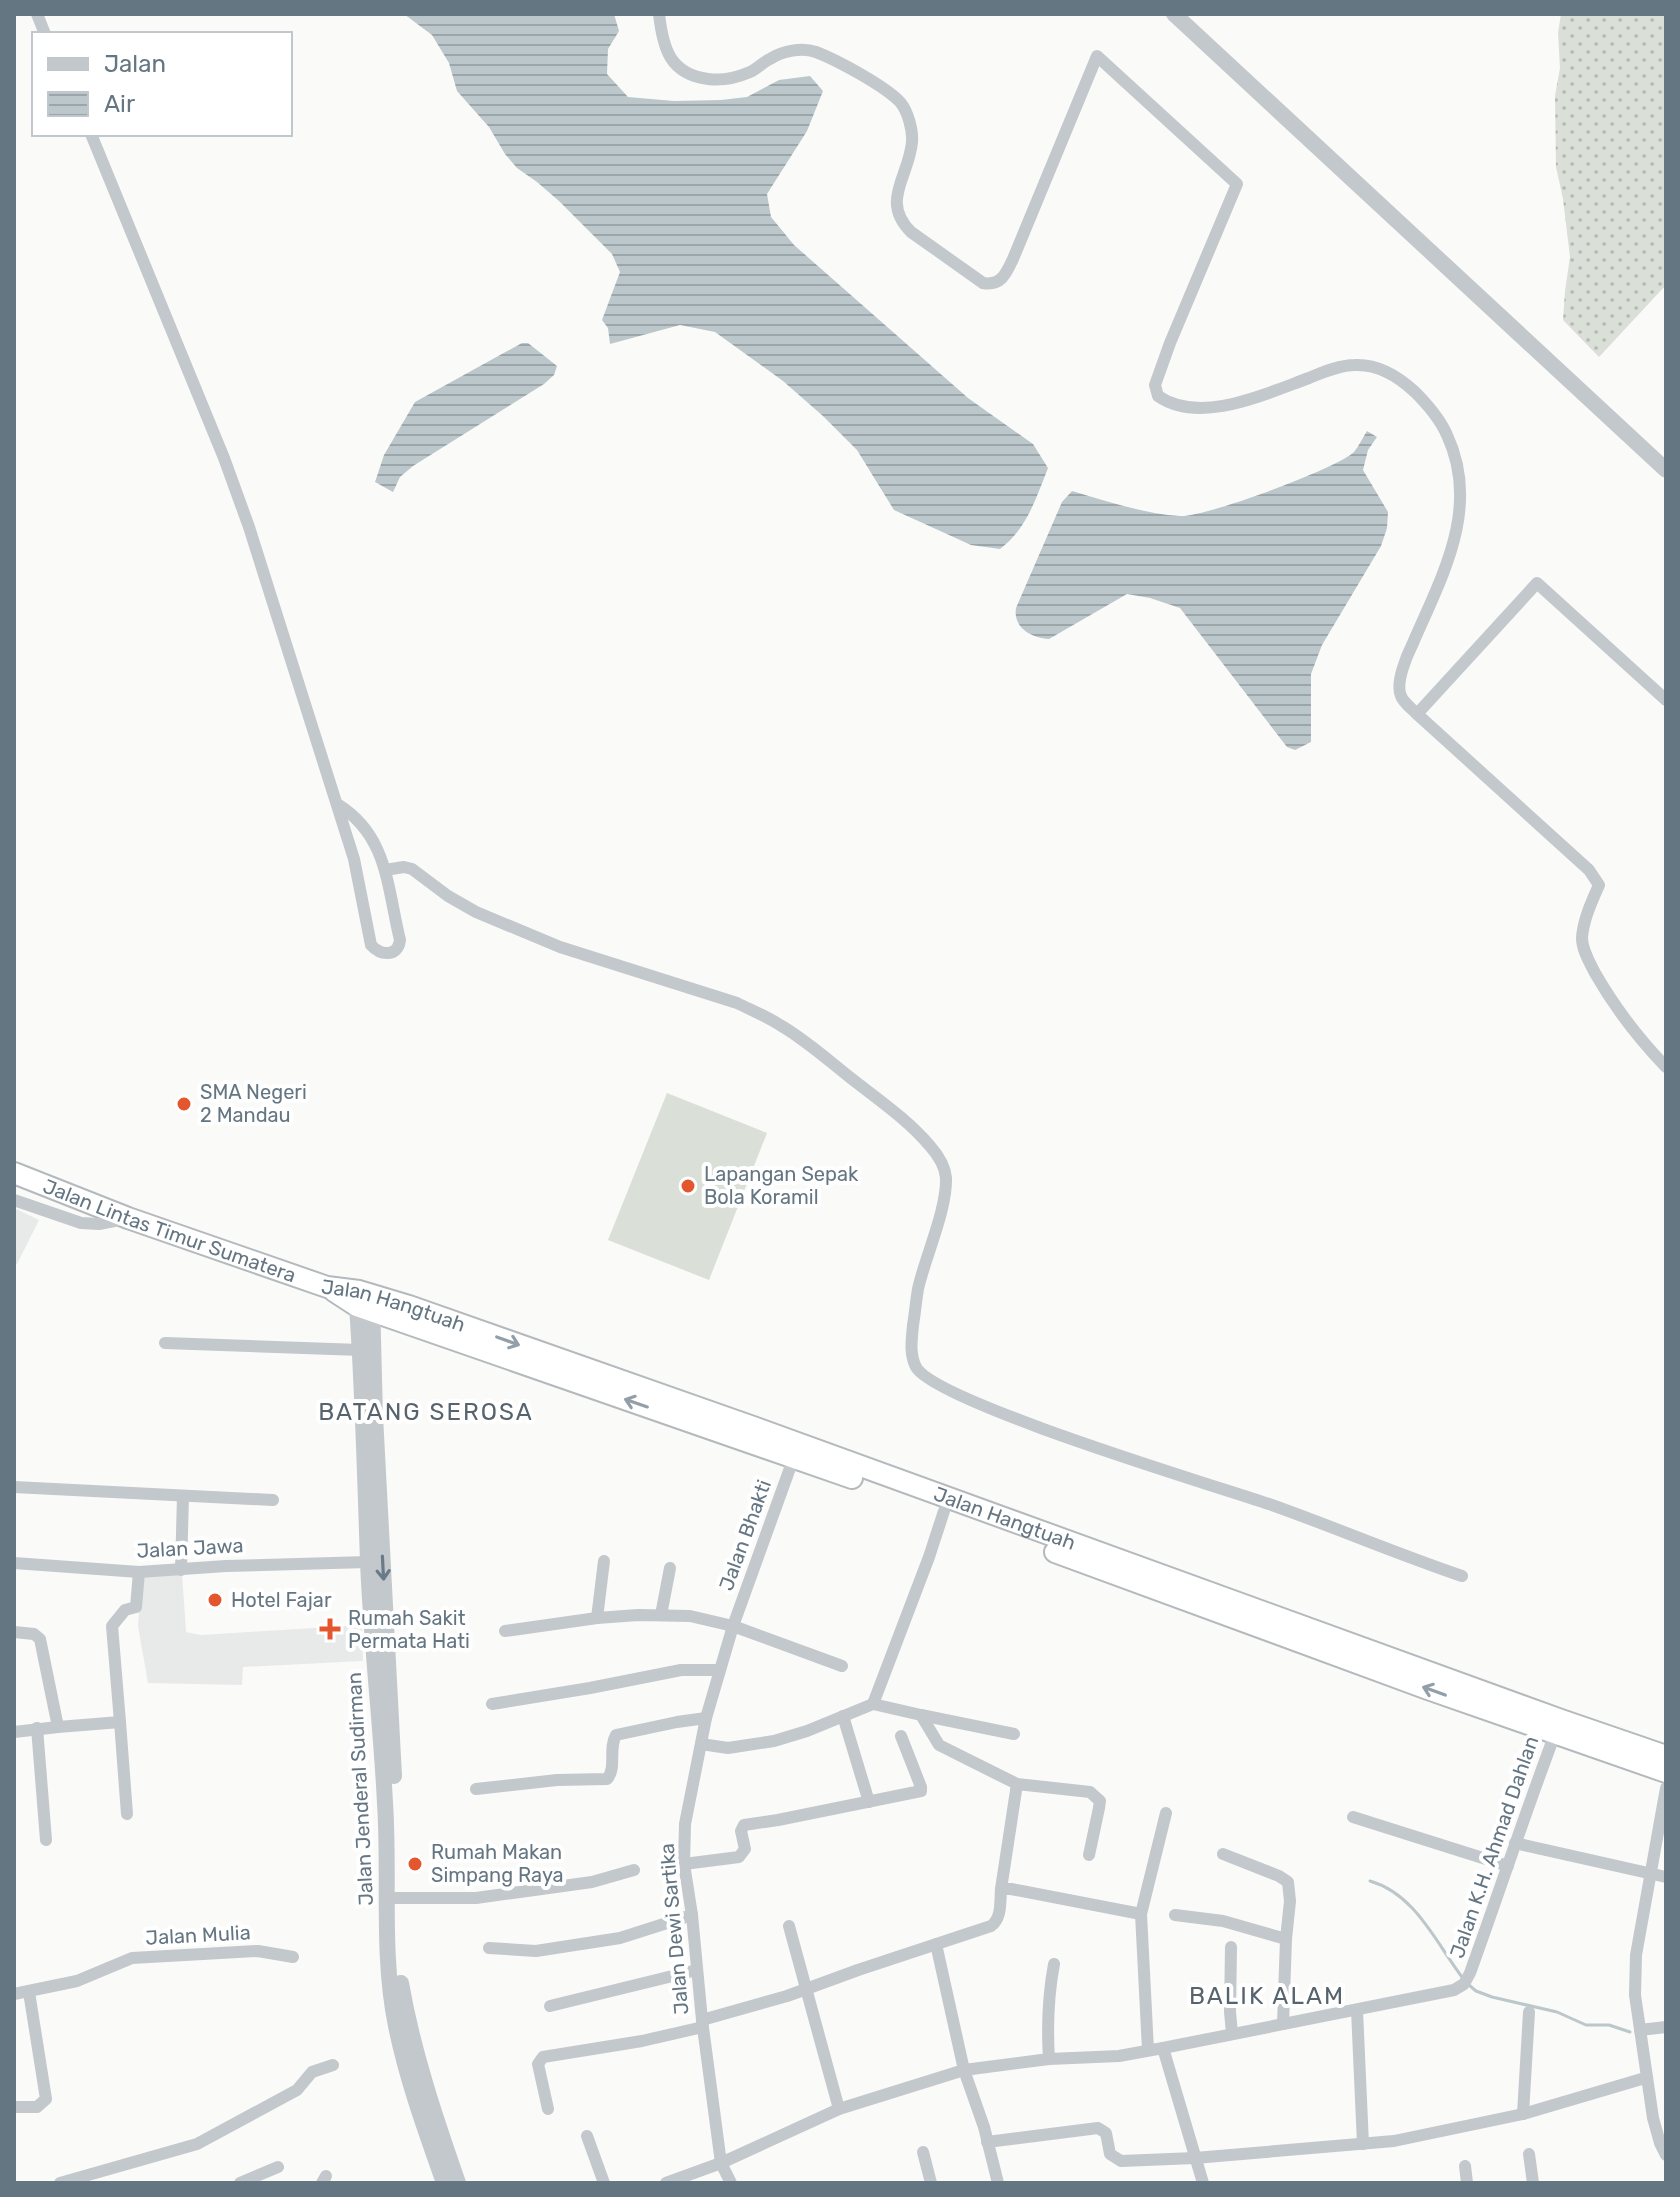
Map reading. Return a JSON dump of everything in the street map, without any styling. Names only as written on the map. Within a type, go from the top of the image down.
[{"type":"highway","name":"Jalan Lintas Timur Sumatera","points":[[14,1173],[128,1218],[327,1287]]},
{"type":"highway","name":"Jalan Hangtuah","points":[[327,1287],[672,1407],[1465,1694],[1555,1734],[1666,1772]]},
{"type":"highway","name":"Jalan Hangtuah","points":[[672,1407],[794,1457],[1465,1694],[1666,1756]]},
{"type":"street","points":[[659,14],[667,52],[677,68],[696,77],[722,81],[751,72],[770,58],[791,51],[814,51],[872,81],[901,103],[909,121],[912,140],[906,171],[896,193],[896,207],[902,223],[983,283],[993,284],[1003,279],[1097,56],[1237,184],[1170,343],[1155,385],[1158,396],[1168,403],[1189,408],[1209,408],[1355,365],[1384,370],[1403,380],[1426,403],[1445,430],[1455,452],[1461,507],[1448,557],[1406,659],[1400,684],[1401,696],[1589,870],[1599,885],[1582,938],[1590,962],[1612,1003],[1666,1067]]},
{"type":"street","points":[[1174,14],[1666,470]]},
{"type":"street","points":[[92,136],[224,458],[280,621],[354,859],[371,945],[387,954],[399,947],[400,940],[385,870],[371,835],[351,813],[337,804]]},
{"type":"street","points":[[1417,714],[1537,583],[1666,700]]},
{"type":"street","points":[[385,870],[412,869],[476,912],[560,947],[737,1003],[759,1013],[804,1042],[907,1123],[940,1160],[946,1182],[940,1216],[918,1289],[912,1338],[916,1367],[925,1377],[982,1404],[1097,1447],[1348,1532],[1411,1559],[1462,1576]]},
{"type":"street","points":[[14,1200],[90,1224],[128,1218]]},
{"type":"street","name":"Jalan Jenderal Sudirman","points":[[365,1301],[360,1350],[393,1740],[398,1964],[417,2103],[444,2183]]},
{"type":"street","name":"Jalan Jenderal Sudirman","points":[[365,1301],[375,1416],[374,1508],[368,1562],[386,1805],[388,1964],[396,2026],[408,2047],[458,2183]]},
{"type":"street","points":[[165,1343],[360,1350]]},
{"type":"street","name":"Jalan Bhakti","points":[[733,1626],[794,1457]]},
{"type":"street","points":[[14,1487],[273,1500]]},
{"type":"street","points":[[181,1570],[183,1496]]},
{"type":"street","points":[[873,1704],[944,1511]]},
{"type":"street","points":[[597,1618],[604,1561]]},
{"type":"street","name":"Jalan Jawa","points":[[14,1563],[139,1572],[266,1564],[368,1562]]},
{"type":"street","points":[[661,1615],[670,1568]]},
{"type":"street","points":[[127,1814],[112,1626],[125,1610],[136,1607],[139,1572]]},
{"type":"street","points":[[505,1631],[597,1618],[690,1616],[733,1626],[842,1666]]},
{"type":"street","name":"Jalan Dewi Sartika","points":[[731,2183],[721,2163],[684,1864],[685,1824],[706,1718],[733,1626]]},
{"type":"street","points":[[14,1632],[34,1634],[40,1639],[58,1727]]},
{"type":"street","points":[[492,1704],[681,1670],[720,1670]]},
{"type":"street","points":[[701,1744],[728,1748],[774,1741],[873,1704],[1014,1734]]},
{"type":"street","points":[[921,1715],[939,1745],[1017,1784],[1095,1795],[1100,1801],[1089,1855]]},
{"type":"street","points":[[843,1716],[869,1802]]},
{"type":"street","points":[[476,1789],[557,1780],[607,1779],[611,1775],[611,1747],[616,1735],[706,1718]]},
{"type":"street","points":[[14,1732],[120,1722]]},
{"type":"street","points":[[37,1728],[46,1840]]},
{"type":"street","name":"Jalan K.H. Ahmad Dahlan","points":[[666,2183],[721,2163],[839,2109],[964,2070],[1049,2059],[1119,2056],[1454,1990],[1467,1978],[1555,1734]]},
{"type":"street","points":[[684,1864],[739,1857],[745,1849],[741,1831],[744,1825],[919,1792],[922,1790],[901,1736]]},
{"type":"street","points":[[548,2109],[538,2064],[543,2057],[642,2041],[702,2024],[994,1925],[999,1914],[1017,1784]]},
{"type":"street","points":[[1666,1788],[1636,1955],[1635,1995],[1645,2078],[1653,2118],[1666,2155]]},
{"type":"street","points":[[1148,2050],[1141,1914],[1166,1813]]},
{"type":"street","points":[[1353,1817],[1508,1866]]},
{"type":"street","points":[[1515,1843],[1666,1877]]},
{"type":"street","points":[[1223,1854],[1288,1882],[1290,1901],[1283,2024]]},
{"type":"street","points":[[396,1898],[476,1898],[592,1882],[634,1870]]},
{"type":"street","points":[[1001,1889],[1141,1914]]},
{"type":"street","points":[[489,1948],[536,1951],[620,1938],[692,1915]]},
{"type":"street","points":[[1175,1915],[1223,1921],[1286,1939]]},
{"type":"street","points":[[789,1926],[839,2109]]},
{"type":"street","points":[[936,1944],[964,2070],[987,2142],[995,2182]]},
{"type":"street","points":[[1231,1947],[1232,2033]]},
{"type":"street","name":"Jalan Mulia","points":[[14,1994],[77,1981],[132,1958],[258,1951],[293,1957]]},
{"type":"street","points":[[1049,2059],[1050,1989],[1054,1964]]},
{"type":"street","points":[[550,2006],[697,1970]]},
{"type":"street","points":[[14,2107],[37,2107],[46,2099],[29,1992]]},
{"type":"street","points":[[1357,2010],[1363,2144]]},
{"type":"street","points":[[1523,2114],[1529,2012]]},
{"type":"street","points":[[1640,2030],[1666,2027]]},
{"type":"street","points":[[1163,2048],[1203,2183]]},
{"type":"street","points":[[60,2183],[197,2144],[297,2090],[312,2072],[333,2065]]},
{"type":"street","points":[[987,2142],[1098,2128],[1106,2133],[1110,2154],[1121,2161],[1195,2158],[1394,2141],[1523,2114],[1645,2078]]},
{"type":"street","points":[[587,2136],[604,2183]]},
{"type":"street","points":[[923,2152],[931,2183]]},
{"type":"street","points":[[1529,2154],[1533,2183]]},
{"type":"street","points":[[1465,2166],[1467,2183]]},
{"type":"street","points":[[240,2183],[278,2167]]},
{"type":"shaded area","points":[[1561,14],[1666,14],[1666,285],[1599,357],[1563,320],[1570,257],[1556,167],[1555,96],[1560,68],[1558,33]]},
{"type":"shaded area","name":"Lapangan Sepak Bola Koramil","points":[[667,1093],[767,1133],[709,1280],[608,1240]]},
{"type":"shaded area","points":[[14,1208],[39,1220],[17,1264],[14,1263]]},
{"type":"shaded area","name":"Rumah Sakit Permata Hati","points":[[182,1573],[186,1632],[201,1635],[362,1625],[363,1661],[243,1667],[242,1685],[148,1683],[138,1626],[141,1576]]},
{"type":"water","points":[[404,14],[614,14],[619,31],[608,49],[607,74],[628,97],[674,101],[747,97],[779,80],[810,76],[823,91],[807,131],[767,194],[771,217],[794,245],[968,398],[1033,444],[1048,468],[1030,512],[1017,532],[1000,549],[971,545],[894,510],[857,450],[823,416],[783,381],[715,332],[680,325],[610,344],[608,328],[602,320],[620,272],[612,254],[559,201],[517,168],[489,127],[457,91],[449,63],[432,35]]},
{"type":"water","points":[[522,343],[528,343],[557,366],[554,375],[413,466],[400,477],[393,492],[375,482],[384,455],[415,402]]},
{"type":"water","points":[[1367,431],[1377,437],[1368,450],[1363,470],[1388,512],[1387,528],[1381,546],[1322,645],[1311,674],[1311,742],[1295,750],[1287,747],[1180,608],[1127,594],[1049,639],[1029,634],[1017,621],[1016,608],[1062,502],[1072,491],[1153,513],[1194,514],[1241,501],[1323,469],[1354,452]]},
{"type":"waterway","points":[[1370,1881],[1386,1887],[1412,1908],[1462,1977]]},
{"type":"waterway","points":[[1469,1985],[1492,1997],[1557,2012],[1586,2025],[1609,2025],[1630,2032]]},
{"type":"place","name":"SMA Negeri 2 Mandau","points":[[184,1104]]},
{"type":"place","name":"Lapangan Sepak Bola Koramil","points":[[688,1186]]},
{"type":"place","name":"Hotel Fajar","points":[[215,1600]]},
{"type":"place","name":"Rumah Sakit Permata Hati","points":[[330,1629]]},
{"type":"place","name":"Rumah Makan Simpang Raya","points":[[415,1864]]},
{"type":"district","name":"BATANG SEROSA","points":[[426,1412]]},
{"type":"district","name":"BALIK ALAM","points":[[1267,1996]]}]
